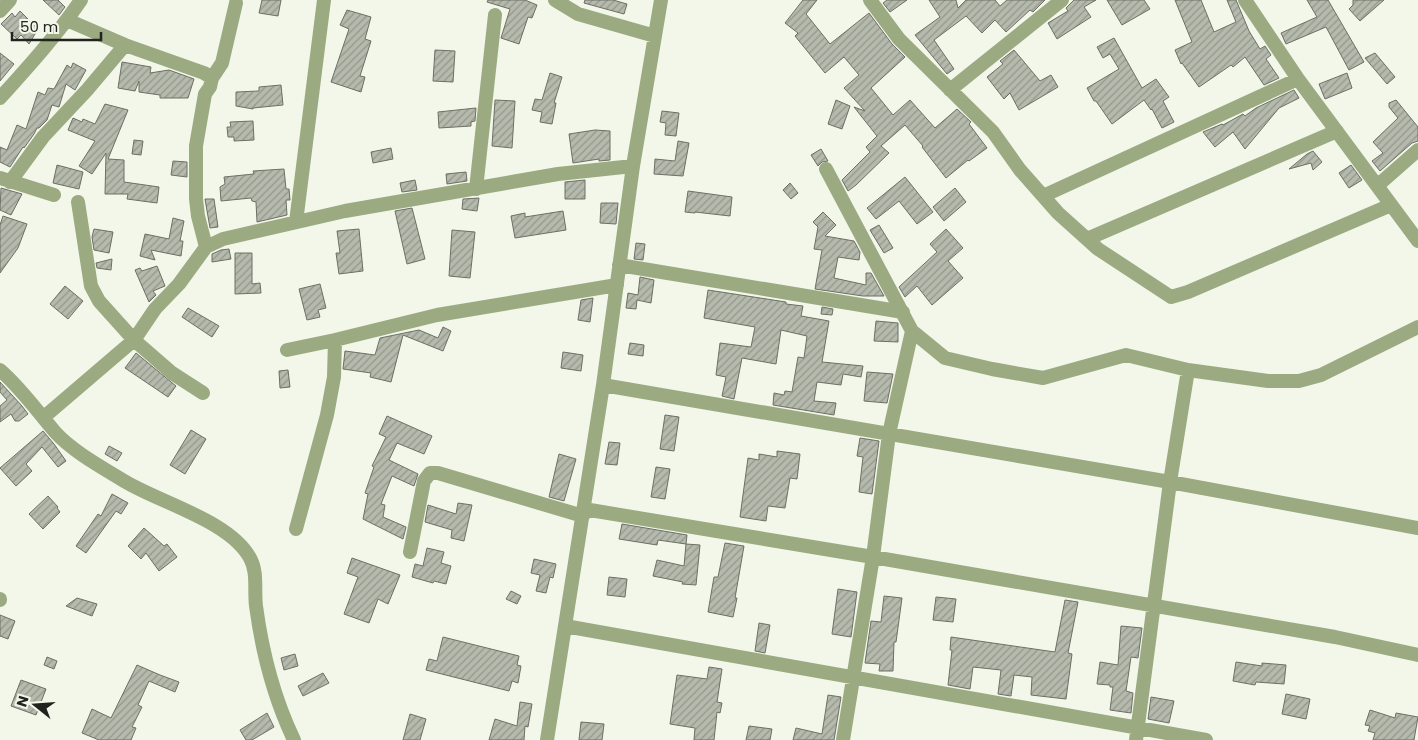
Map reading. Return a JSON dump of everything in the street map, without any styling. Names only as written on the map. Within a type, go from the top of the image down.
[{"type":"street","points":[[0,11],[10,0]]},
{"type":"street","points":[[0,98],[67,20],[81,0]]},
{"type":"street","points":[[296,222],[324,0]]},
{"type":"street","points":[[555,0],[578,14],[654,36]]},
{"type":"street","points":[[547,740],[603,385],[633,166],[661,0]]},
{"type":"street","points":[[870,0],[899,39],[993,132],[1020,170],[1058,213],[1098,249],[1171,297],[1188,292],[1391,206]]},
{"type":"street","points":[[950,90],[1062,0]]},
{"type":"street","points":[[1247,0],[1298,79],[1418,242]]},
{"type":"street","points":[[206,247],[198,216],[196,199],[196,146],[205,94],[210,87],[212,78],[222,63],[236,3]]},
{"type":"street","points":[[476,189],[495,15]]},
{"type":"street","points":[[67,20],[125,45],[204,73],[212,78]]},
{"type":"street","points":[[54,195],[5,180],[125,45]]},
{"type":"street","points":[[1043,196],[1298,79]]},
{"type":"street","points":[[1087,239],[1337,131]]},
{"type":"street","points":[[1376,186],[1418,150]]},
{"type":"street","points":[[44,417],[134,340],[155,309],[179,284],[206,247],[223,239],[345,211],[558,174],[633,166]]},
{"type":"street","points":[[826,169],[912,331],[945,358],[1043,378],[1126,355],[1188,370],[1268,381],[1299,381],[1321,375],[1418,327]]},
{"type":"street","points":[[78,202],[91,286],[99,301],[134,340],[172,373],[203,394]]},
{"type":"street","points":[[620,265],[903,312]]},
{"type":"street","points":[[287,350],[437,314],[617,285]]},
{"type":"street","points":[[843,740],[874,557],[889,434],[912,331]]},
{"type":"street","points":[[296,529],[327,414],[334,377],[335,340]]},
{"type":"street","points":[[0,370],[12,380],[56,432],[92,460],[140,490],[187,511],[224,531],[247,552],[254,567],[256,604],[264,650],[278,702],[294,740]]},
{"type":"street","points":[[1137,733],[1170,482],[1188,370]]},
{"type":"street","points":[[603,385],[1170,482],[1418,528]]},
{"type":"street","points":[[410,552],[424,481],[430,473],[438,473],[583,512],[874,557],[1335,637],[1418,656]]},
{"type":"street","points":[[565,626],[854,677],[1137,733],[1206,740]]},
{"type":"building","points":[[43,0],[58,0],[65,7],[59,15]]},
{"type":"building","points":[[262,0],[281,0],[278,16],[259,13]]},
{"type":"building","points":[[488,0],[525,0],[537,5],[532,18],[528,17],[519,44],[501,38],[510,9],[487,2]]},
{"type":"building","points":[[585,0],[613,0],[627,4],[624,14],[584,3]]},
{"type":"building","points":[[803,0],[817,0],[806,14],[830,44],[869,13],[892,44],[905,57],[871,88],[893,115],[910,100],[935,128],[957,109],[971,122],[969,124],[987,148],[968,160],[946,178],[905,125],[881,146],[889,153],[848,191],[842,180],[870,152],[866,147],[877,136],[854,107],[865,111],[844,88],[859,75],[844,57],[825,73],[795,36],[798,33],[785,23]]},
{"type":"building","points":[[887,0],[907,0],[890,12],[883,3]]},
{"type":"building","points":[[929,0],[956,0],[958,8],[966,0],[995,0],[1000,6],[1007,0],[1045,0],[1033,12],[1030,10],[1006,32],[995,20],[982,33],[966,16],[934,40],[954,69],[947,74],[915,35],[940,17]]},
{"type":"building","points":[[1074,0],[1096,0],[1084,7],[1091,17],[1057,39],[1048,23],[1068,11],[1066,8]]},
{"type":"building","points":[[1107,0],[1144,0],[1150,9],[1122,25]]},
{"type":"building","points":[[1175,0],[1201,0],[1214,32],[1236,22],[1227,0],[1236,0],[1249,31],[1260,49],[1265,46],[1271,55],[1266,59],[1279,78],[1264,85],[1245,57],[1233,67],[1231,65],[1199,87],[1181,64],[1175,50],[1192,42]]},
{"type":"building","points":[[1307,0],[1328,0],[1364,62],[1349,70],[1326,27],[1286,44],[1281,33],[1317,17]]},
{"type":"building","points":[[1353,0],[1384,0],[1360,21],[1349,9],[1353,5]]},
{"type":"building","points":[[347,10],[371,17],[365,39],[371,41],[360,76],[365,77],[361,92],[331,82],[349,29],[340,25]]},
{"type":"building","points":[[20,11],[38,29],[29,44],[21,35],[17,39],[1,24],[12,13],[15,17]]},
{"type":"building","points":[[1114,38],[1142,88],[1156,79],[1169,97],[1163,101],[1174,122],[1162,128],[1152,109],[1144,100],[1112,124],[1096,101],[1094,101],[1087,88],[1119,69],[1110,54],[1103,58],[1097,47]]},
{"type":"building","points":[[435,50],[455,51],[453,82],[433,81]]},
{"type":"building","points":[[1014,50],[1040,81],[1051,75],[1058,87],[1019,110],[1010,93],[1004,99],[987,77],[1003,64],[1000,61]]},
{"type":"building","points":[[0,53],[14,64],[0,81]]},
{"type":"building","points":[[1375,53],[1395,77],[1387,84],[1365,58]]},
{"type":"building","points":[[122,62],[151,67],[150,73],[169,70],[194,79],[188,98],[160,98],[160,95],[139,92],[139,81],[135,91],[118,88]]},
{"type":"building","points":[[73,63],[86,70],[75,90],[66,84],[59,107],[52,105],[47,120],[37,128],[10,167],[0,162],[0,147],[7,150],[17,125],[26,129],[38,92],[45,95],[48,88],[54,89],[67,65],[71,68]]},
{"type":"building","points":[[550,73],[562,77],[554,103],[556,103],[552,124],[540,122],[542,112],[532,110],[535,99],[542,100]]},
{"type":"building","points":[[1347,73],[1352,88],[1325,99],[1319,84]]},
{"type":"building","points":[[281,85],[283,105],[253,109],[236,106],[236,92],[259,91],[259,87]]},
{"type":"building","points":[[1294,90],[1299,98],[1279,108],[1245,149],[1233,132],[1215,147],[1203,132],[1223,125],[1243,114],[1245,116],[1256,108]]},
{"type":"building","points":[[495,100],[515,101],[512,148],[492,146]]},
{"type":"building","points":[[836,100],[850,106],[842,129],[828,124]]},
{"type":"building","points":[[1396,100],[1418,127],[1418,141],[1412,143],[1380,171],[1372,161],[1383,153],[1373,142],[1398,118],[1389,107],[1389,103]]},
{"type":"building","points":[[105,104],[128,110],[108,159],[124,160],[124,182],[159,187],[157,203],[127,199],[128,194],[105,194],[106,153],[92,174],[79,166],[95,141],[68,130],[73,118],[82,122],[83,119],[95,124]]},
{"type":"building","points":[[476,108],[475,121],[471,122],[471,126],[439,128],[438,112]]},
{"type":"building","points":[[662,111],[679,113],[676,136],[665,135],[666,123],[660,122]]},
{"type":"building","points":[[253,121],[254,140],[234,141],[234,137],[228,137],[227,127],[231,127],[230,122]]},
{"type":"building","points":[[595,130],[610,131],[610,160],[599,161],[599,159],[573,163],[569,134]]},
{"type":"building","points":[[134,140],[143,141],[141,155],[132,154]]},
{"type":"building","points":[[678,141],[689,143],[683,176],[654,174],[655,159],[675,161]]},
{"type":"building","points":[[391,148],[393,159],[373,163],[371,152]]},
{"type":"building","points":[[821,149],[828,161],[822,162],[818,166],[811,155]]},
{"type":"building","points":[[1313,151],[1322,162],[1313,170],[1311,163],[1289,169],[1307,154]]},
{"type":"building","points":[[173,161],[187,162],[187,177],[171,175]]},
{"type":"building","points":[[57,165],[83,172],[79,189],[53,183]]},
{"type":"building","points":[[1351,165],[1362,180],[1349,188],[1339,173]]},
{"type":"building","points":[[284,169],[286,189],[289,189],[290,200],[286,200],[287,215],[257,222],[256,202],[252,201],[251,198],[221,201],[220,187],[225,184],[224,177],[254,174],[253,171]]},
{"type":"building","points":[[466,172],[467,181],[447,184],[446,174]]},
{"type":"building","points":[[905,177],[933,212],[917,224],[899,201],[876,219],[867,208]]},
{"type":"building","points":[[415,180],[417,190],[402,192],[400,183]]},
{"type":"building","points":[[585,180],[585,199],[565,199],[565,182]]},
{"type":"building","points":[[790,183],[798,193],[791,199],[783,190]]},
{"type":"building","points":[[1,188],[22,194],[11,215],[0,210]]},
{"type":"building","points":[[955,188],[966,202],[944,221],[933,207]]},
{"type":"building","points":[[688,191],[732,197],[730,216],[685,212]]},
{"type":"building","points":[[479,198],[477,211],[462,209],[463,199]]},
{"type":"building","points":[[205,199],[214,199],[218,227],[210,228]]},
{"type":"building","points":[[601,203],[618,203],[616,224],[600,223]]},
{"type":"building","points":[[412,208],[425,259],[407,264],[395,211]]},
{"type":"building","points":[[563,211],[566,230],[515,238],[511,216],[525,213],[525,217]]},
{"type":"building","points":[[823,212],[836,225],[825,236],[854,241],[860,252],[859,260],[838,257],[834,278],[866,285],[866,273],[871,273],[884,296],[863,296],[815,289],[822,250],[814,249],[818,227],[813,222]]},
{"type":"building","points":[[3,216],[27,224],[18,248],[0,273],[0,225]]},
{"type":"building","points":[[173,218],[184,221],[180,241],[183,241],[181,256],[151,250],[155,260],[140,256],[145,234],[169,239]]},
{"type":"building","points":[[879,225],[893,248],[884,253],[870,230]]},
{"type":"building","points":[[94,229],[113,232],[109,253],[94,250],[92,237]]},
{"type":"building","points":[[359,229],[363,271],[339,274],[336,253],[340,253],[337,231]]},
{"type":"building","points":[[946,229],[963,248],[948,261],[963,278],[932,305],[917,286],[905,297],[899,287],[937,252],[930,244]]},
{"type":"building","points":[[452,230],[475,232],[470,278],[449,276]]},
{"type":"building","points":[[636,243],[645,244],[643,260],[634,259]]},
{"type":"building","points":[[229,249],[231,259],[212,262],[212,254]]},
{"type":"building","points":[[235,253],[252,253],[252,284],[260,283],[261,293],[235,294]]},
{"type":"building","points":[[112,259],[111,270],[97,268],[96,263]]},
{"type":"building","points":[[157,266],[165,286],[153,291],[156,295],[149,302],[135,270],[140,268],[142,271]]},
{"type":"building","points":[[640,277],[654,280],[651,303],[637,300],[636,309],[626,308],[628,293],[638,295]]},
{"type":"building","points":[[320,284],[326,308],[318,310],[320,317],[307,320],[299,289]]},
{"type":"building","points":[[65,286],[83,301],[68,319],[50,304]]},
{"type":"building","points":[[708,290],[803,306],[801,316],[829,321],[822,362],[863,366],[861,377],[843,374],[841,385],[817,382],[814,401],[836,403],[834,415],[773,405],[774,393],[784,395],[785,391],[792,392],[798,357],[804,358],[807,336],[781,330],[776,364],[742,358],[734,399],[722,396],[726,377],[716,375],[720,343],[751,347],[755,327],[704,318]]},
{"type":"building","points":[[593,298],[590,322],[578,320],[581,300]]},
{"type":"building","points":[[822,307],[833,309],[832,315],[821,314]]},
{"type":"building","points":[[188,308],[219,326],[212,337],[182,317]]},
{"type":"building","points":[[876,321],[898,323],[898,342],[874,341]]},
{"type":"building","points":[[443,327],[451,331],[443,351],[403,335],[391,382],[370,377],[371,373],[343,369],[345,351],[375,355],[380,338],[419,330],[438,338]]},
{"type":"building","points":[[630,343],[644,345],[643,356],[628,354]]},
{"type":"building","points":[[563,352],[583,355],[581,371],[561,368]]},
{"type":"building","points":[[136,353],[176,386],[168,397],[125,368]]},
{"type":"building","points":[[288,370],[290,387],[280,388],[279,371]]},
{"type":"building","points":[[867,372],[893,374],[887,403],[864,401]]},
{"type":"building","points":[[0,382],[28,414],[19,421],[15,421],[11,414],[0,422],[0,406],[7,400],[0,392]]},
{"type":"building","points":[[665,415],[679,417],[674,451],[660,449]]},
{"type":"building","points":[[387,416],[432,436],[424,454],[397,443],[389,460],[418,474],[414,486],[392,476],[381,504],[385,505],[383,517],[406,527],[403,539],[363,519],[368,494],[365,493],[374,467],[372,466],[386,437],[379,434]]},
{"type":"building","points":[[191,430],[206,439],[185,474],[170,465]]},
{"type":"building","points":[[43,431],[66,461],[58,467],[42,447],[26,464],[32,471],[16,486],[0,468]]},
{"type":"building","points":[[860,438],[879,441],[872,494],[859,492],[863,457],[857,456]]},
{"type":"building","points":[[609,442],[620,443],[617,465],[605,464]]},
{"type":"building","points":[[109,446],[122,453],[117,461],[105,454]]},
{"type":"building","points":[[777,451],[800,454],[797,479],[790,478],[785,508],[768,506],[766,521],[740,517],[748,458],[759,460],[759,454],[777,457]]},
{"type":"building","points":[[559,454],[576,459],[564,501],[549,497]]},
{"type":"building","points":[[656,467],[670,469],[665,499],[651,497]]},
{"type":"building","points":[[112,494],[128,503],[121,514],[116,511],[86,553],[76,546],[98,514],[101,516]]},
{"type":"building","points":[[48,496],[60,512],[43,529],[29,514]]},
{"type":"building","points":[[458,503],[472,505],[464,541],[451,538],[452,530],[425,522],[428,505],[456,514]]},
{"type":"building","points":[[622,524],[687,535],[686,544],[658,540],[657,545],[619,539]]},
{"type":"building","points":[[144,528],[164,546],[167,544],[177,557],[159,571],[146,553],[141,559],[128,546]]},
{"type":"building","points":[[725,543],[744,546],[733,617],[708,612],[714,577],[718,577]]},
{"type":"building","points":[[686,544],[700,545],[696,585],[682,584],[683,582],[653,576],[657,560],[684,566]]},
{"type":"building","points":[[427,548],[444,552],[441,563],[451,566],[446,584],[434,581],[433,583],[412,577],[415,564],[423,566]]},
{"type":"building","points":[[352,558],[400,575],[388,604],[378,599],[369,623],[344,614],[358,577],[347,573]]},
{"type":"building","points":[[534,559],[556,564],[553,578],[550,577],[546,593],[536,591],[540,575],[531,573]]},
{"type":"building","points":[[609,577],[627,579],[625,597],[607,595]]},
{"type":"building","points":[[838,589],[857,592],[851,637],[832,634]]},
{"type":"building","points":[[511,591],[521,596],[517,604],[506,599]]},
{"type":"building","points":[[884,596],[902,598],[896,642],[894,642],[893,671],[879,671],[880,664],[865,663],[871,621],[881,622]]},
{"type":"building","points":[[936,597],[956,599],[953,622],[933,620]]},
{"type":"building","points":[[77,598],[97,604],[92,616],[66,606]]},
{"type":"building","points":[[1065,600],[1078,602],[1068,653],[1072,654],[1066,699],[1031,695],[1032,677],[1014,675],[1011,696],[998,694],[1001,670],[973,667],[970,689],[948,685],[952,650],[950,650],[951,637],[1055,652]]},
{"type":"building","points":[[0,615],[15,621],[8,639],[0,636]]},
{"type":"building","points":[[759,623],[770,625],[765,653],[755,651]]},
{"type":"building","points":[[1121,626],[1142,628],[1138,658],[1131,657],[1126,691],[1133,693],[1131,713],[1110,710],[1113,687],[1097,684],[1100,662],[1118,665]]},
{"type":"building","points":[[443,637],[519,656],[517,665],[521,666],[518,683],[512,681],[509,691],[426,670],[429,659],[437,661]]},
{"type":"building","points":[[295,654],[298,666],[284,670],[281,658]]},
{"type":"building","points":[[47,657],[57,661],[54,669],[44,665]]},
{"type":"building","points":[[1236,662],[1262,666],[1262,663],[1286,665],[1284,684],[1256,682],[1255,685],[1233,681]]},
{"type":"building","points":[[137,665],[179,682],[175,692],[149,681],[138,705],[142,707],[132,727],[136,728],[131,740],[99,740],[82,733],[92,709],[111,718]]},
{"type":"building","points":[[709,667],[722,669],[717,702],[722,703],[720,713],[717,712],[714,740],[694,740],[695,728],[670,724],[677,675],[707,679]]},
{"type":"building","points":[[323,673],[329,683],[303,696],[298,686]]},
{"type":"building","points":[[21,680],[46,689],[36,715],[11,706]]},
{"type":"building","points":[[1286,694],[1310,699],[1306,719],[1282,714]]},
{"type":"building","points":[[828,695],[841,697],[834,740],[793,740],[796,728],[822,734]]},
{"type":"building","points":[[1151,697],[1174,701],[1169,723],[1148,719]]},
{"type":"building","points":[[520,702],[532,704],[528,727],[525,726],[524,740],[489,740],[495,719],[517,726]]},
{"type":"building","points":[[1370,710],[1395,718],[1396,713],[1418,717],[1414,740],[1373,740],[1375,733],[1368,731],[1370,726],[1365,725]]},
{"type":"building","points":[[267,713],[274,727],[252,740],[246,740],[240,730]]},
{"type":"building","points":[[410,714],[426,719],[420,740],[403,740]]},
{"type":"building","points":[[581,722],[604,724],[602,740],[579,740]]},
{"type":"building","points":[[749,726],[772,729],[770,740],[746,740]]}]
